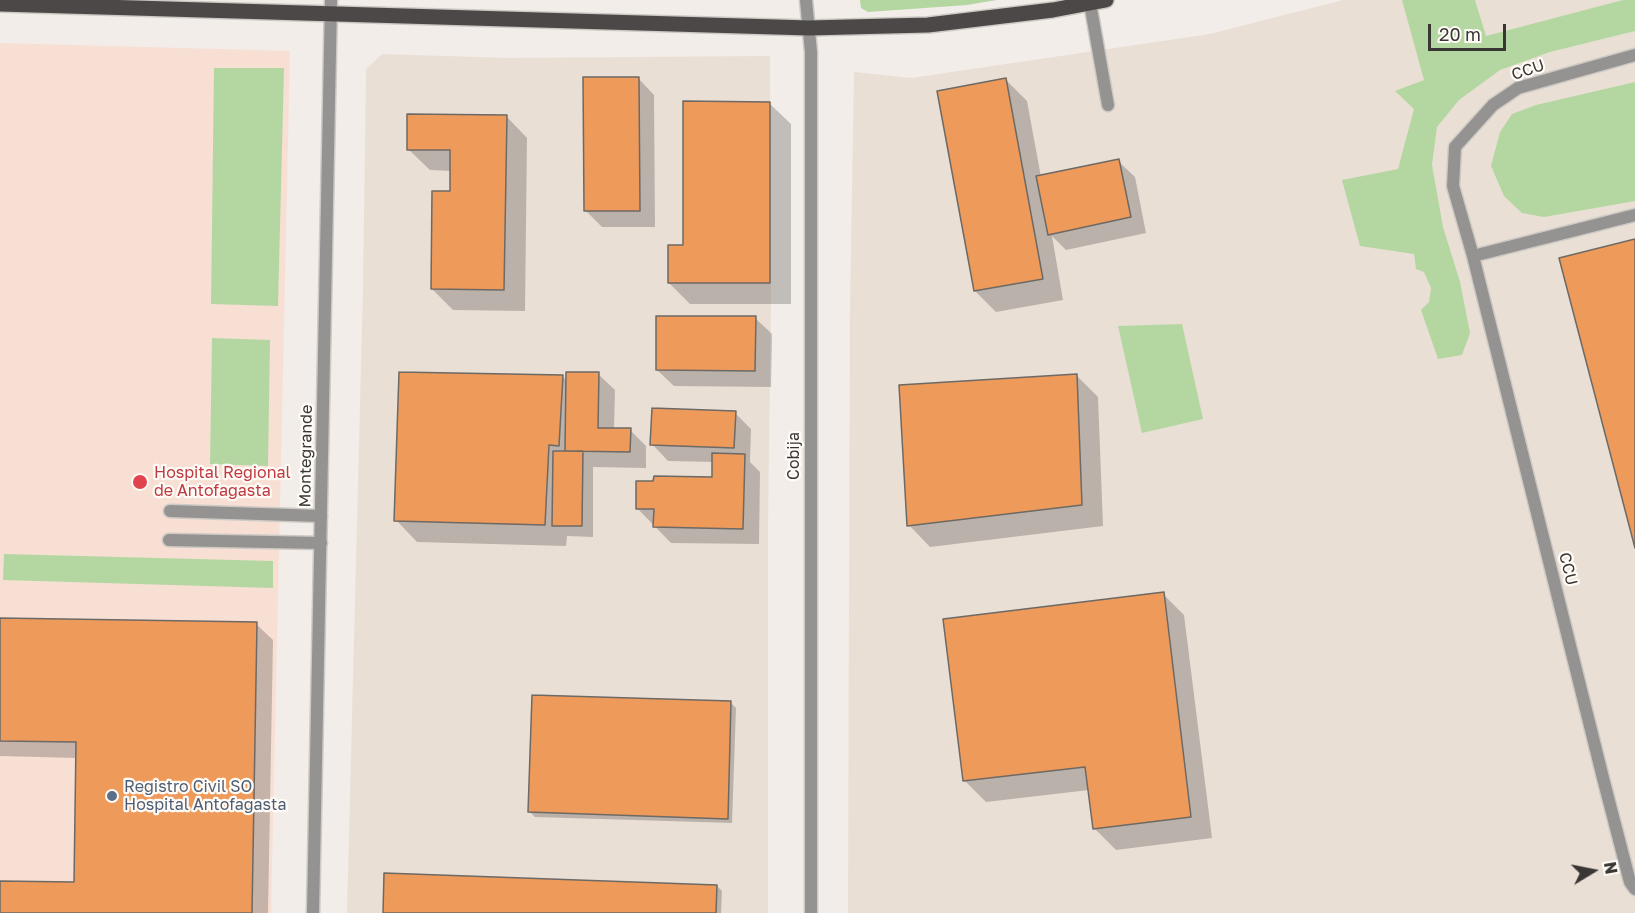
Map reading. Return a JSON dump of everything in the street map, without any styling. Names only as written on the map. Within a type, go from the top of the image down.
[{"type":"main road","points":[[0,4],[331,7],[809,28],[928,25],[1053,10],[1106,0]]},
{"type":"street","name":"Cobija","points":[[806,0],[811,52],[811,913]]},
{"type":"street","points":[[1090,3],[1108,105]]},
{"type":"street","name":"Montegrande","points":[[313,913],[331,7]]},
{"type":"street","name":"CCU","points":[[1635,55],[1518,88],[1492,105],[1455,147],[1453,186],[1473,256],[1630,882],[1635,888]]},
{"type":"street","points":[[1473,256],[1635,215]]},
{"type":"street","points":[[170,511],[321,516]]},
{"type":"street","points":[[170,540],[321,543]]},
{"type":"shaded area","points":[[1343,0],[1635,0],[1635,913],[848,913],[850,309],[854,72],[911,78],[1210,34]]},
{"type":"shaded area","name":"Hospital Regional de Antofagasta","points":[[0,43],[290,51],[271,913],[0,913]]},
{"type":"shaded area","points":[[382,54],[508,58],[770,56],[768,913],[347,913],[363,288],[366,69]]},
{"type":"green space","points":[[860,0],[997,0],[967,5],[868,12],[861,8]]},
{"type":"green space","points":[[1402,0],[1475,0],[1486,36],[1623,0],[1635,0],[1635,31],[1550,52],[1500,70],[1459,100],[1437,127],[1432,165],[1443,227],[1460,282],[1470,333],[1462,355],[1438,359],[1421,310],[1429,302],[1431,288],[1424,272],[1416,269],[1414,254],[1360,246],[1342,180],[1398,169],[1414,109],[1395,91],[1424,80]]},
{"type":"green space","points":[[214,68],[284,68],[278,306],[211,304]]},
{"type":"green space","points":[[1635,82],[1635,201],[1544,217],[1522,213],[1504,196],[1491,166],[1500,132],[1512,114],[1536,105]]},
{"type":"green space","points":[[1182,324],[1203,419],[1142,433],[1118,326]]},
{"type":"green space","points":[[212,338],[270,340],[268,466],[210,464]]},
{"type":"green space","points":[[4,554],[273,561],[273,588],[3,580]]},
{"type":"building","points":[[583,77],[639,77],[640,211],[584,211]]},
{"type":"building","points":[[1006,78],[1043,279],[974,291],[937,91]]},
{"type":"building","points":[[683,101],[770,102],[770,283],[668,283],[668,245],[683,245]]},
{"type":"building","points":[[407,114],[507,115],[504,290],[431,289],[432,191],[450,191],[450,150],[407,150]]},
{"type":"building","points":[[1119,159],[1131,217],[1048,235],[1036,176]]},
{"type":"building","points":[[1635,239],[1635,548],[1559,258]]},
{"type":"building","points":[[656,316],[756,316],[755,371],[656,370]]},
{"type":"building","points":[[399,372],[563,375],[559,446],[549,445],[545,525],[394,521]]},
{"type":"building","points":[[566,372],[599,372],[598,428],[631,428],[630,452],[565,451]]},
{"type":"building","points":[[1077,374],[1082,505],[907,526],[899,385]]},
{"type":"building","points":[[652,408],[736,411],[734,448],[650,445]]},
{"type":"building","points":[[553,451],[583,451],[582,526],[552,526]]},
{"type":"building","points":[[712,453],[745,454],[743,529],[653,527],[654,509],[636,509],[636,481],[653,481],[654,476],[712,477]]},
{"type":"building","points":[[1164,592],[1191,817],[1093,829],[1085,767],[963,781],[943,619]]},
{"type":"building","points":[[0,618],[257,622],[252,913],[0,913],[0,881],[74,882],[76,742],[0,741]]},
{"type":"building","points":[[532,695],[731,701],[728,819],[528,812]]},
{"type":"building","points":[[384,873],[717,885],[716,913],[383,913]]},
{"type":"place","name":"Hospital Regional de Antofagasta","points":[[140,482]]},
{"type":"place","name":"Registro Civil SO Hospital Antofagasta","points":[[112,796]]}]
